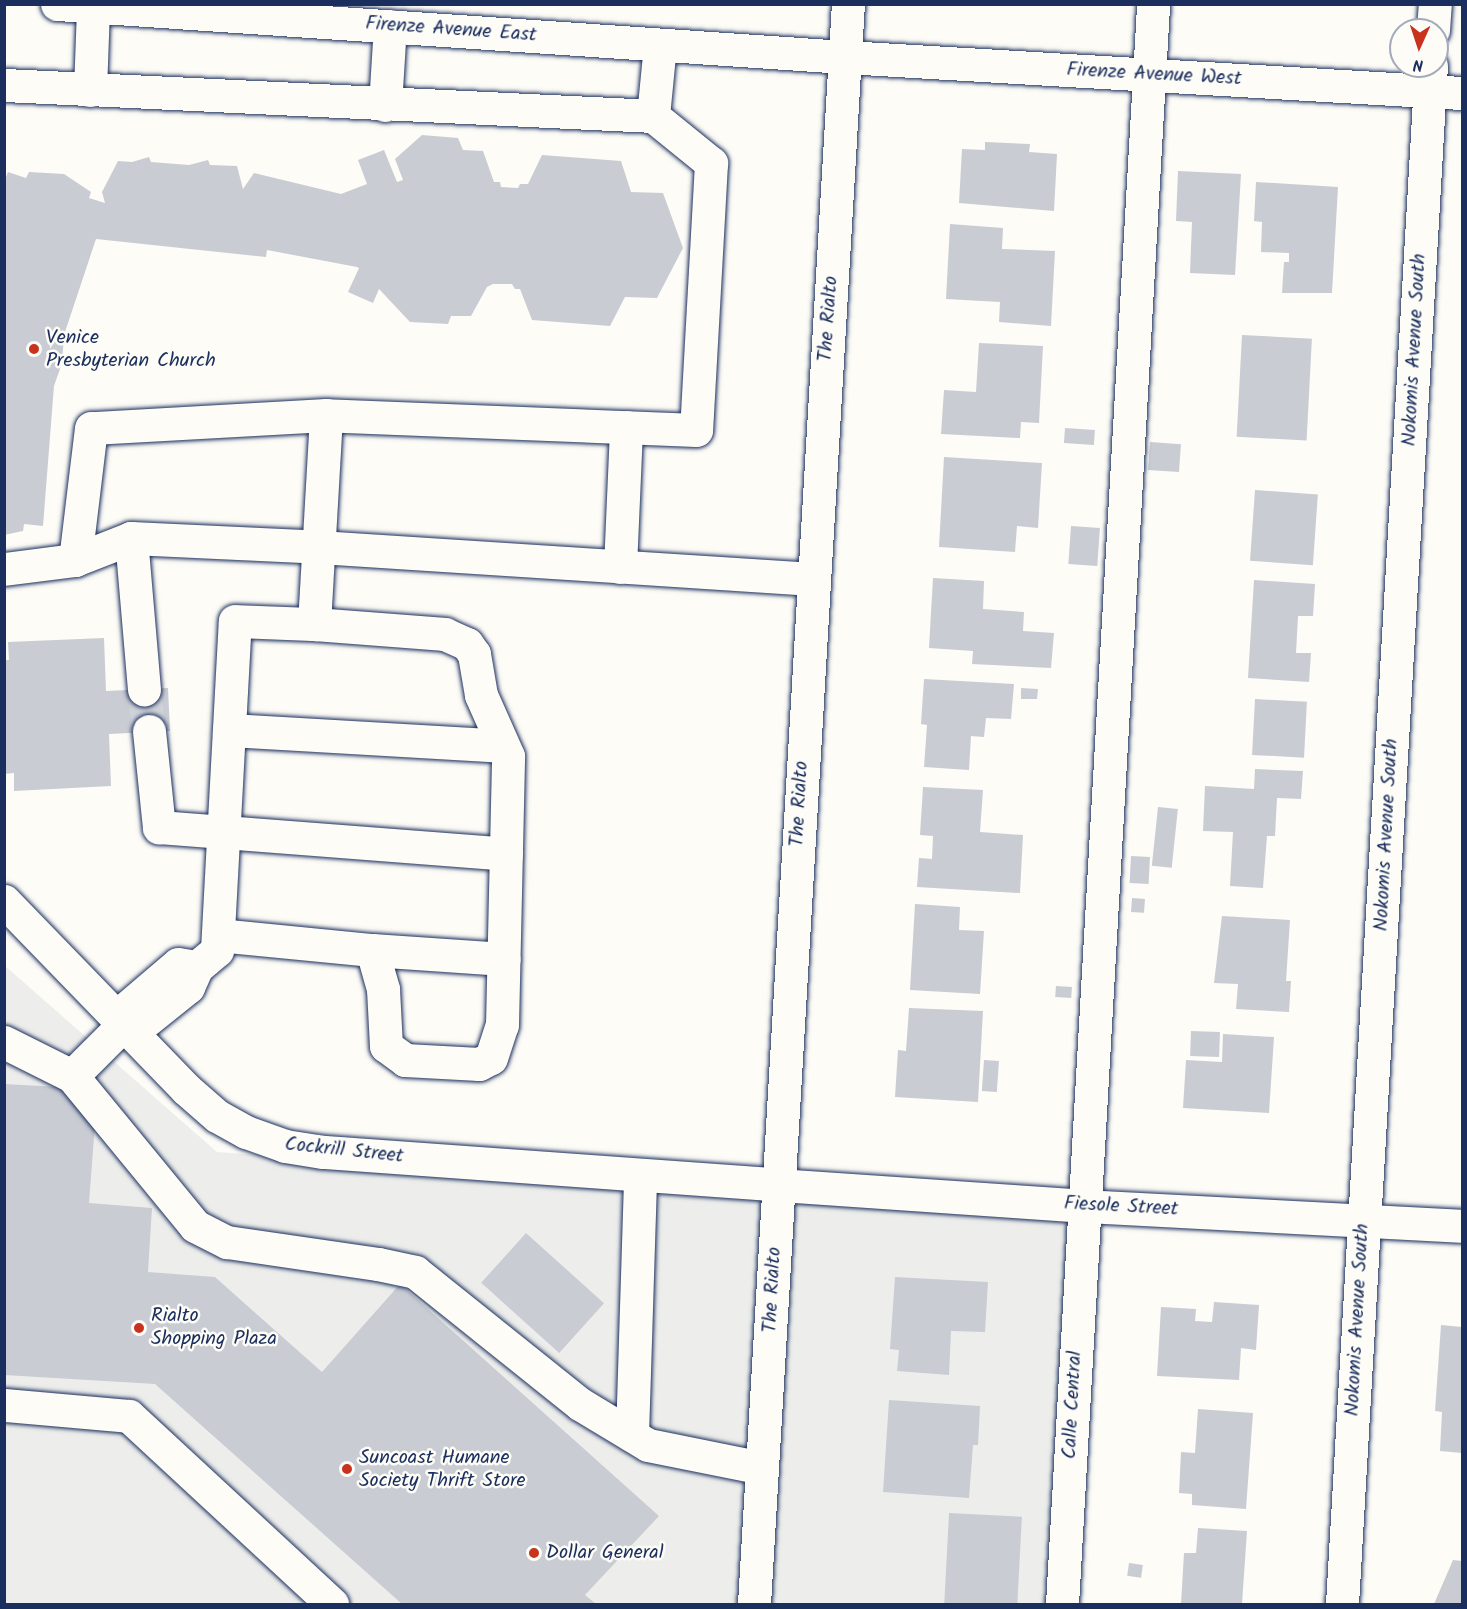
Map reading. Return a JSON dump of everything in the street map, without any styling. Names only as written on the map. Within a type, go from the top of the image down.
[{"type":"street","name":"Firenze Avenue East","points":[[57,4],[322,13],[390,26],[845,57]]},
{"type":"street","name":"The Rialto","points":[[754,1605],[848,4]]},
{"type":"street","name":"Calle Central","points":[[1062,1605],[1153,4]]},
{"type":"street","points":[[90,90],[93,7]]},
{"type":"street","points":[[386,105],[390,26]]},
{"type":"street","points":[[654,116],[660,45]]},
{"type":"street","name":"Firenze Avenue West","points":[[845,57],[1149,74],[1431,79],[1462,93]]},
{"type":"street","name":"Nokomis Avenue South","points":[[1342,1605],[1431,79]]},
{"type":"street","points":[[4,85],[654,116],[711,163],[696,430],[326,415],[91,428],[75,561]]},
{"type":"street","points":[[314,624],[326,415]]},
{"type":"street","points":[[620,567],[626,428]]},
{"type":"street","points":[[4,569],[75,561],[131,538],[319,547],[813,579]]},
{"type":"street","points":[[131,538],[144,689]]},
{"type":"street","points":[[72,1076],[124,1024],[188,987],[197,967],[217,950],[213,832],[228,730],[235,621],[314,624],[445,634],[467,644],[474,654],[481,695],[508,756],[502,1025],[491,1058],[479,1064],[405,1059],[386,1046],[382,989],[372,950]]},
{"type":"street","points":[[228,730],[503,746]]},
{"type":"street","points":[[149,731],[159,827],[506,854]]},
{"type":"street","name":"Cockrill Street","points":[[4,901],[186,1089],[217,1116],[246,1132],[285,1146],[324,1152],[779,1185]]},
{"type":"street","points":[[218,935],[372,950],[504,959]]},
{"type":"street","points":[[4,1042],[72,1076],[195,1226],[227,1242],[378,1264],[415,1272],[580,1404],[632,1435],[648,1444],[762,1468]]},
{"type":"street","points":[[632,1435],[640,1175]]},
{"type":"street","name":"Fiesole Street","points":[[779,1185],[1084,1206],[1364,1219],[1462,1226]]},
{"type":"street","points":[[4,1406],[129,1416],[332,1605]]},
{"type":"shaded area","points":[[4,965],[217,1152],[692,1185],[1079,1192],[1056,1604],[5,1604]]},
{"type":"building","name":"Venice Presbyterian Church","points":[[422,135],[458,138],[463,150],[483,151],[494,182],[500,182],[501,187],[518,188],[520,184],[528,184],[542,155],[621,161],[631,192],[663,193],[683,248],[657,298],[625,297],[610,326],[532,320],[520,289],[515,289],[512,284],[493,284],[487,287],[471,316],[451,316],[448,324],[410,322],[379,289],[373,303],[348,292],[359,268],[357,267],[267,250],[266,257],[96,239],[64,335],[62,363],[54,386],[43,526],[24,524],[23,531],[4,535],[4,182],[8,172],[26,178],[29,172],[64,174],[91,192],[89,198],[105,203],[102,192],[118,161],[132,162],[149,157],[151,162],[189,165],[208,160],[210,165],[237,166],[243,189],[254,173],[341,194],[367,184],[358,160],[384,150],[397,182],[403,180],[395,159]]},
{"type":"building","points":[[985,142],[1030,144],[1029,152],[1057,154],[1054,211],[959,203],[962,149],[985,150]]},
{"type":"building","points":[[1178,171],[1241,174],[1235,275],[1190,273],[1192,222],[1176,221]]},
{"type":"building","points":[[1256,182],[1338,187],[1332,293],[1282,293],[1284,262],[1289,262],[1289,253],[1261,252],[1262,222],[1254,221]]},
{"type":"building","points":[[950,224],[1003,228],[1002,249],[1055,251],[1051,326],[999,322],[1000,302],[946,299]]},
{"type":"building","points":[[1242,335],[1312,339],[1307,441],[1237,437]]},
{"type":"building","points":[[979,343],[1043,346],[1039,423],[1021,422],[1020,438],[941,434],[944,390],[976,392]]},
{"type":"building","points":[[1065,428],[1095,430],[1094,445],[1064,443]]},
{"type":"building","points":[[1150,442],[1181,444],[1179,472],[1148,470]]},
{"type":"building","points":[[944,457],[1042,463],[1038,528],[1017,526],[1015,552],[939,547]]},
{"type":"building","points":[[1255,490],[1318,494],[1313,565],[1250,561]]},
{"type":"building","points":[[1071,526],[1100,528],[1097,566],[1068,564]]},
{"type":"building","points":[[933,578],[984,581],[983,609],[1024,612],[1023,631],[1054,633],[1051,668],[972,664],[973,651],[929,648]]},
{"type":"building","points":[[1254,580],[1315,584],[1313,616],[1298,616],[1296,653],[1311,653],[1309,682],[1248,678]]},
{"type":"building","points":[[104,638],[106,691],[168,688],[170,731],[109,734],[111,786],[14,791],[14,773],[4,774],[4,660],[9,660],[8,642]]},
{"type":"building","points":[[924,679],[1014,684],[1011,719],[986,718],[984,737],[971,736],[969,770],[924,767],[927,725],[921,724]]},
{"type":"building","points":[[1021,688],[1038,689],[1037,699],[1021,699]]},
{"type":"building","points":[[1255,699],[1307,702],[1304,758],[1252,755]]},
{"type":"building","points":[[1255,769],[1303,771],[1301,799],[1277,798],[1275,836],[1267,836],[1263,888],[1230,886],[1233,832],[1203,831],[1205,786],[1254,789]]},
{"type":"building","points":[[923,787],[983,790],[980,832],[1023,835],[1020,893],[917,887],[919,858],[932,859],[933,836],[920,835]]},
{"type":"building","points":[[1158,807],[1178,809],[1172,868],[1152,866]]},
{"type":"building","points":[[1131,856],[1150,857],[1149,884],[1130,883]]},
{"type":"building","points":[[1132,898],[1145,899],[1144,913],[1131,912]]},
{"type":"building","points":[[915,904],[960,907],[959,930],[984,931],[980,994],[910,990]]},
{"type":"building","points":[[1222,916],[1290,920],[1286,981],[1291,981],[1289,1012],[1236,1009],[1238,984],[1214,983]]},
{"type":"building","points":[[1056,986],[1072,987],[1071,998],[1055,997]]},
{"type":"building","points":[[909,1008],[983,1011],[978,1102],[895,1097],[898,1050],[906,1051]]},
{"type":"building","points":[[1191,1031],[1220,1032],[1219,1057],[1190,1056]]},
{"type":"building","points":[[1223,1034],[1274,1037],[1269,1113],[1183,1108],[1186,1060],[1222,1062]]},
{"type":"building","points":[[984,1060],[999,1061],[997,1092],[982,1091]]},
{"type":"building","name":"Rialto Shopping Plaza","points":[[4,1084],[60,1087],[95,1124],[89,1203],[152,1208],[148,1272],[215,1277],[322,1372],[400,1284],[659,1516],[585,1595],[596,1604],[402,1604],[155,1384],[4,1375]]},
{"type":"building","points":[[526,1233],[604,1303],[559,1353],[481,1283]]},
{"type":"building","points":[[895,1277],[988,1282],[985,1332],[951,1331],[949,1375],[897,1371],[899,1350],[890,1349]]},
{"type":"building","points":[[1214,1302],[1259,1305],[1256,1350],[1241,1348],[1239,1380],[1157,1376],[1161,1307],[1196,1309],[1195,1321],[1212,1322]]},
{"type":"building","points":[[1441,1325],[1462,1327],[1462,1453],[1440,1451],[1442,1412],[1435,1411]]},
{"type":"building","points":[[889,1400],[980,1406],[978,1445],[973,1445],[969,1498],[883,1492]]},
{"type":"building","points":[[1198,1409],[1253,1413],[1246,1509],[1192,1505],[1192,1494],[1179,1493],[1181,1452],[1195,1453]]},
{"type":"building","points":[[949,1513],[1022,1517],[1017,1604],[944,1604]]},
{"type":"building","points":[[1198,1528],[1247,1531],[1242,1604],[1181,1604],[1184,1553],[1196,1553]]},
{"type":"building","points":[[1453,1560],[1462,1561],[1462,1604],[1434,1604]]},
{"type":"building","points":[[1129,1563],[1143,1565],[1141,1578],[1127,1576]]},
{"type":"tunnel","points":[[144,689],[149,731]]},
{"type":"place","name":"Venice Presbyterian Church","points":[[34,349]]},
{"type":"place","name":"Rialto Shopping Plaza","points":[[139,1328]]},
{"type":"place","name":"Suncoast Humane Society Thrift Store","points":[[347,1469]]},
{"type":"place","name":"Dollar General","points":[[534,1553]]}]
